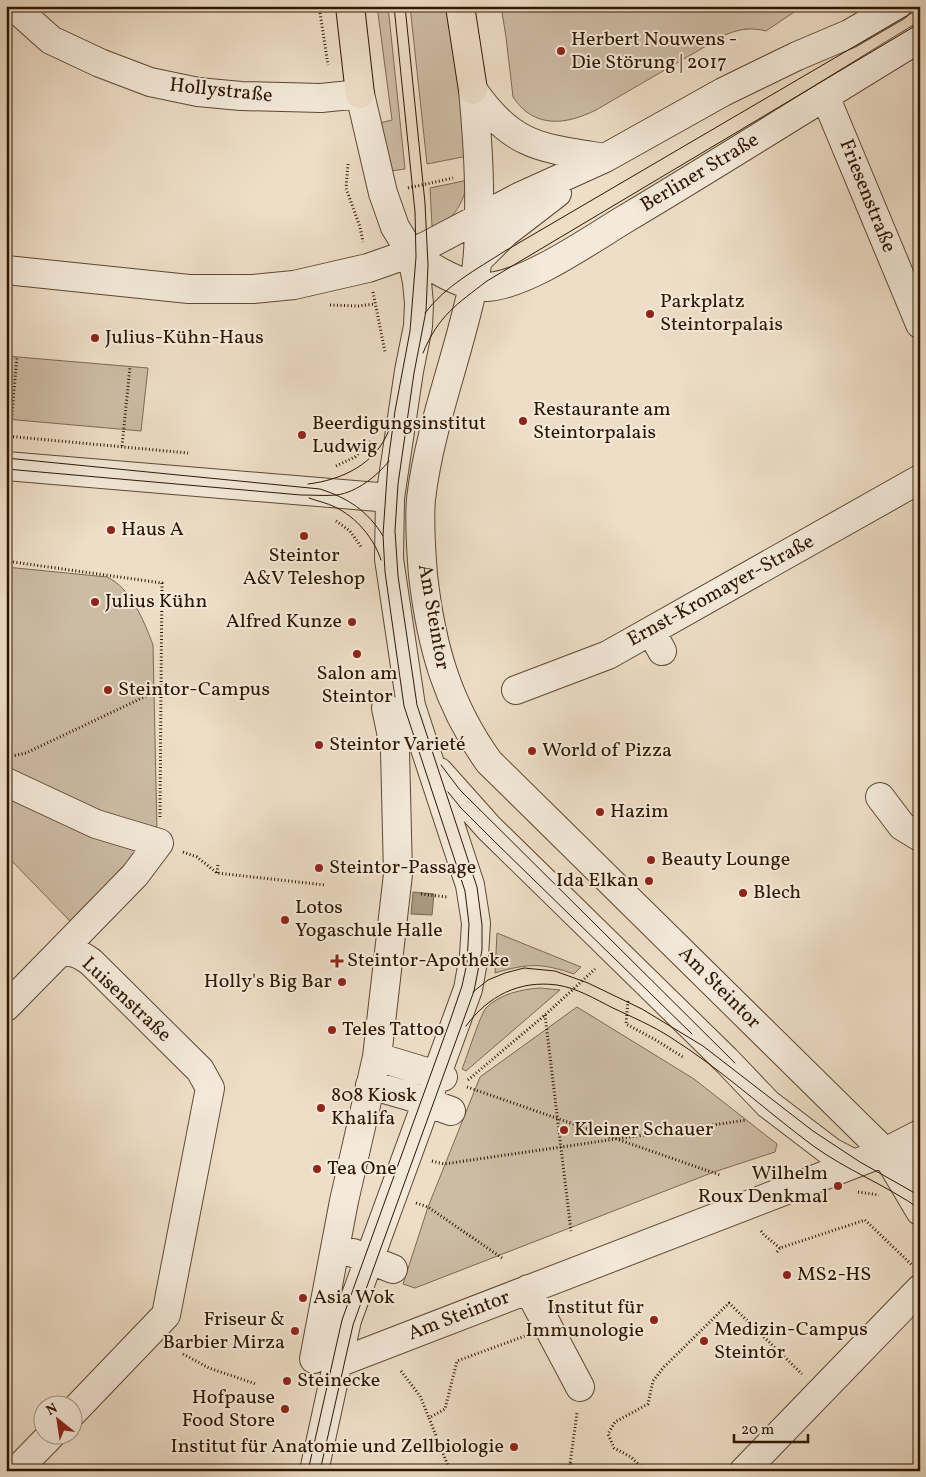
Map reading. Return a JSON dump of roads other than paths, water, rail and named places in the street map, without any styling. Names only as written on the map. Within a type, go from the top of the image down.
[{"type":"main road","points":[[350,6],[360,94]]},
{"type":"main road","points":[[460,6],[473,90]]},
{"type":"street","name":"Hollystraße","points":[[13,6],[51,40],[100,63],[150,82],[198,92],[241,96],[321,98],[360,94]]},
{"type":"street","points":[[6,270],[189,289],[253,289],[294,284],[347,274],[411,253],[519,197],[605,158],[723,92],[797,56],[849,34],[897,6]]},
{"type":"street","name":"Berliner Straße","points":[[475,273],[486,287],[506,284],[538,270],[705,172],[920,38]]},
{"type":"street","points":[[473,90],[503,126],[525,140],[552,150],[605,158]]},
{"type":"street","name":"Am Steintor","points":[[326,1361],[528,1290],[885,1152],[507,782],[474,742],[455,706],[440,668],[429,614],[422,564],[421,509],[430,453],[475,273],[479,218],[479,162],[473,90]]},
{"type":"street","points":[[360,94],[388,212],[403,242],[411,253],[432,267],[475,273],[505,233],[525,216],[605,158]]},
{"type":"street","name":"Friesenstraße","points":[[825,96],[920,324]]},
{"type":"street","points":[[326,1361],[382,1264],[439,1107],[440,1076],[468,989],[474,956],[476,923],[470,885],[414,719],[408,695],[389,559],[390,498],[409,371],[418,326],[417,282],[411,253]]},
{"type":"street","points":[[6,466],[390,498]]},
{"type":"street","name":"Ernst-Kromayer-Straße","points":[[516,690],[608,655],[657,641],[920,479]]},
{"type":"street","points":[[314,1471],[336,1245],[377,1057],[398,874],[395,751],[386,708]]},
{"type":"street","points":[[423,744],[439,772],[466,804],[768,1104],[831,1152],[854,1164]]},
{"type":"street","points":[[6,782],[96,824],[159,843],[135,875],[58,954]]},
{"type":"street","points":[[880,797],[902,826],[920,837]]},
{"type":"street","name":"Luisenstraße","points":[[6,1007],[58,954],[65,951],[82,955],[200,1070],[210,1088],[166,1315],[82,1403]]},
{"type":"street","points":[[377,1057],[440,1076]]},
{"type":"street","points":[[370,1085],[439,1107]]},
{"type":"street","points":[[885,1152],[920,1134]]},
{"type":"street","points":[[885,1152],[920,1169]]},
{"type":"street","points":[[885,1152],[920,1211]]},
{"type":"street","points":[[336,1245],[382,1264]]},
{"type":"street","points":[[744,1471],[821,1392],[917,1277]]},
{"type":"street","points":[[528,1290],[580,1387]]},
{"type":"street","points":[[18,1465],[41,1444]]},
{"type":"tram line","points":[[308,1471],[342,1320],[450,1021],[462,986],[467,963],[469,924],[465,891],[404,706],[385,572],[383,535],[388,462],[395,411],[410,331],[416,257],[415,212],[394,6]]},
{"type":"tram line","points":[[320,1471],[353,1325],[474,991],[482,950],[482,925],[477,887],[417,705],[398,576],[395,531],[398,484],[414,373],[426,311],[428,265],[425,203],[405,6]]},
{"type":"tram line","points":[[425,313],[452,286],[505,251],[920,8]]},
{"type":"tram line","points":[[423,353],[435,329],[449,312],[487,281],[920,23]]},
{"type":"tram line","points":[[308,484],[333,479],[367,461],[376,452],[389,430]]},
{"type":"tram line","points":[[6,458],[320,489],[348,501],[371,519],[383,536]]},
{"type":"tram line","points":[[6,469],[301,495],[337,495],[352,491],[373,478],[389,461]]},
{"type":"tram line","points":[[309,498],[343,511],[357,522],[369,536],[381,560]]},
{"type":"tram line","points":[[441,765],[460,790],[735,1063]]},
{"type":"tram line","points":[[448,792],[495,842],[692,1034]]},
{"type":"tram line","points":[[473,992],[488,980],[524,968],[555,971],[588,983],[642,1009],[703,1046],[813,1131],[860,1162],[920,1196]]},
{"type":"tram line","points":[[466,1026],[484,1006],[505,992],[517,988],[543,984],[564,986],[579,991],[650,1025],[689,1049],[812,1145],[920,1209]]},
{"type":"place","name":"Herbert Nouwens - Die Störung | 2017","points":[[561,51]]},
{"type":"place","name":"Parkplatz Steintorpalais","points":[[650,314]]},
{"type":"place","name":"Julius-Kühn-Haus","points":[[95,338]]},
{"type":"place","name":"Restaurante am Steintorpalais","points":[[523,421]]},
{"type":"place","name":"Beerdigungsinstitut Ludwig","points":[[302,435]]},
{"type":"place","name":"Haus A","points":[[111,530]]},
{"type":"place","name":"Steintor A&V Teleshop","points":[[304,536]]},
{"type":"place","name":"Julius Kühn","points":[[95,602]]},
{"type":"place","name":"Alfred Kunze","points":[[352,622]]},
{"type":"place","name":"Salon am Steintor","points":[[357,654]]},
{"type":"place","name":"Steintor-Campus","points":[[108,690]]},
{"type":"place","name":"Steintor Varieté","points":[[319,745]]},
{"type":"place","name":"World of Pizza","points":[[532,751]]},
{"type":"place","name":"Hazim","points":[[600,812]]},
{"type":"place","name":"Beauty Lounge","points":[[651,860]]},
{"type":"place","name":"Steintor-Passage","points":[[319,868]]},
{"type":"place","name":"Ida Elkan","points":[[649,881]]},
{"type":"place","name":"Blech","points":[[743,893]]},
{"type":"place","name":"Lotos Yogaschule Halle","points":[[285,920]]},
{"type":"place","name":"Steintor-Apotheke","points":[[337,961]]},
{"type":"place","name":"Holly's Big Bar","points":[[342,982]]},
{"type":"place","name":"Teles Tattoo","points":[[332,1030]]},
{"type":"place","name":"808 Kiosk Khalifa","points":[[321,1108]]},
{"type":"place","name":"Kleiner Schauer","points":[[564,1130]]},
{"type":"place","name":"Tea One","points":[[317,1169]]},
{"type":"place","name":"Wilhelm Roux Denkmal","points":[[838,1186]]},
{"type":"place","name":"MS2-HS","points":[[787,1275]]},
{"type":"place","name":"Asia Wok","points":[[303,1298]]},
{"type":"place","name":"Institut für Immunologie","points":[[654,1320]]},
{"type":"place","name":"Friseur & Barbier Mirza","points":[[295,1331]]},
{"type":"place","name":"Medizin-Campus Steintor","points":[[704,1341]]},
{"type":"place","name":"Steinecke","points":[[287,1381]]},
{"type":"place","name":"Hofpause Food Store","points":[[285,1409]]},
{"type":"place","name":"Institut für Anatomie und Zellbiologie","points":[[514,1447]]}]
